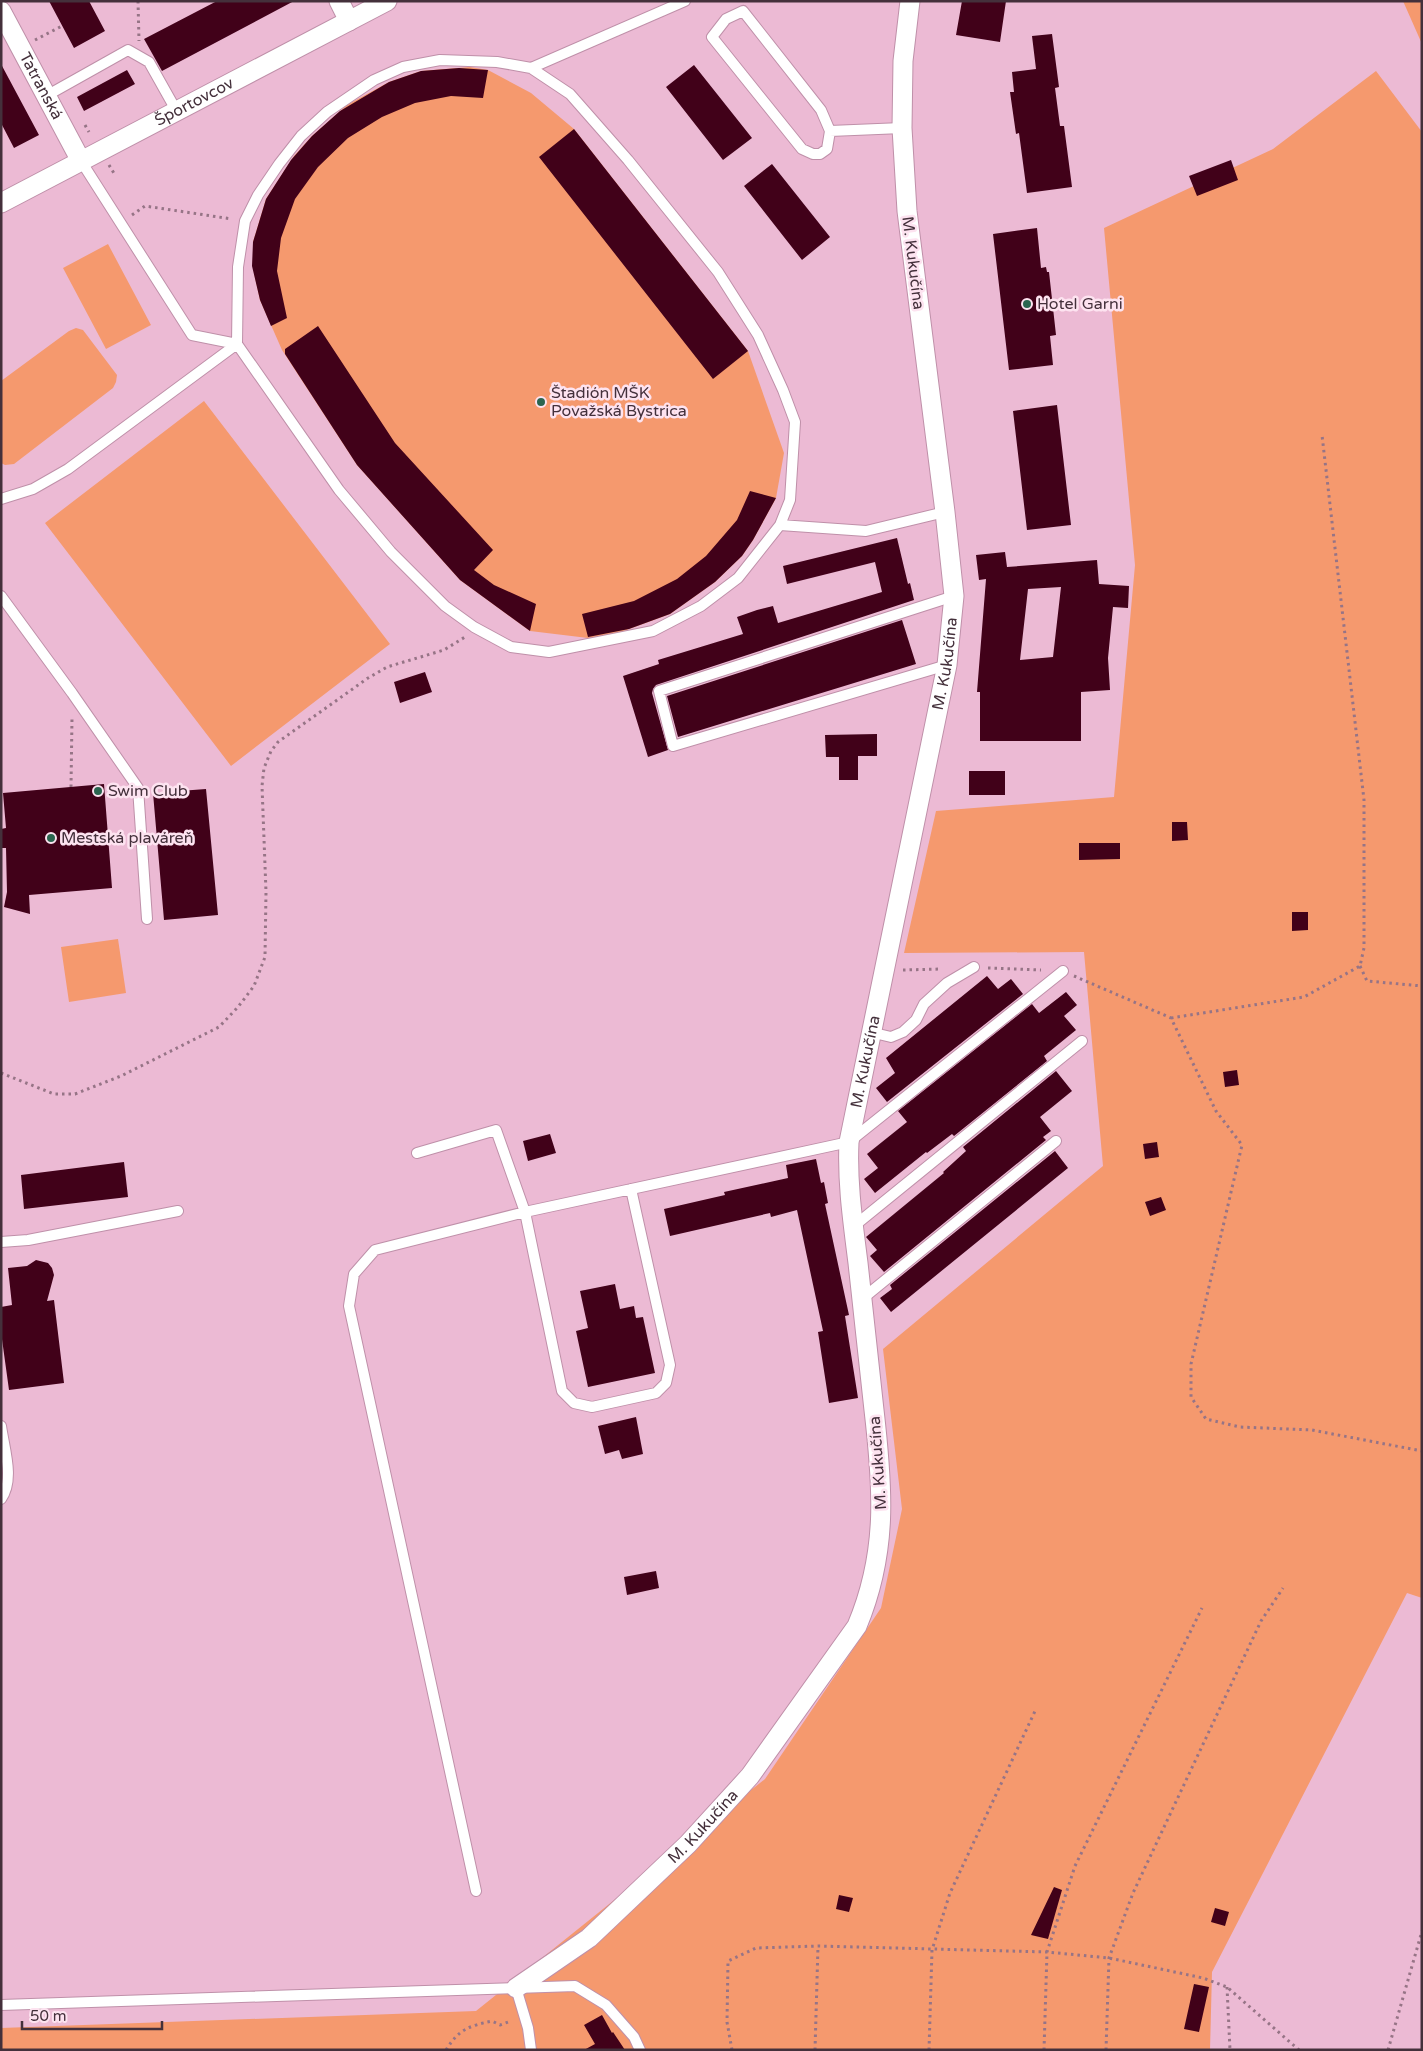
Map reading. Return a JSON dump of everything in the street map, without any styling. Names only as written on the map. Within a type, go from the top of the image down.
[{"type":"street","points":[[339,1],[349,21]]},
{"type":"street","name":"Športovcov","points":[[1,203],[387,1]]},
{"type":"street","name":"M. Kukučína","points":[[519,1996],[629,1902],[688,1844],[750,1776],[857,1626],[864,1610],[873,1576],[882,1526],[877,1438],[848,1163],[849,1142],[870,1032],[947,665],[954,596],[907,211],[902,128],[903,61],[910,1]]},
{"type":"street","name":"Tatranská","points":[[1,11],[81,161]]},
{"type":"lane","points":[[531,68],[684,1]]},
{"type":"lane","points":[[742,11],[821,110],[830,131],[827,149],[820,154],[814,154],[802,149],[712,37],[726,19],[742,11]]},
{"type":"lane","points":[[46,96],[128,50],[149,62],[176,110]]},
{"type":"lane","points":[[440,60],[497,62],[531,68],[570,94],[628,160],[718,272],[758,335],[795,422],[790,500],[780,525],[738,578],[701,606],[653,631],[549,652],[511,647],[474,627],[445,606],[390,552],[339,490],[237,344],[238,267],[245,221],[258,194],[301,136],[327,112],[374,80],[403,67],[440,60]]},
{"type":"lane","points":[[830,131],[902,128]]},
{"type":"lane","points":[[81,161],[192,335],[237,344]]},
{"type":"lane","points":[[1,499],[33,489],[68,469],[237,344]]},
{"type":"lane","points":[[780,525],[866,531],[945,512]]},
{"type":"lane","points":[[1,596],[138,788],[147,919]]},
{"type":"lane","points":[[947,665],[673,746],[659,691],[954,596]]},
{"type":"lane","points":[[870,1032],[890,1037],[903,1032],[916,1020],[924,1004],[947,983],[974,967]]},
{"type":"lane","points":[[476,1892],[349,1306],[354,1274],[375,1250],[525,1212],[849,1142],[1063,971]]},
{"type":"lane","points":[[854,1226],[1082,1041]]},
{"type":"lane","points":[[417,1153],[496,1130],[525,1212],[562,1391],[574,1403],[592,1407],[656,1393],[666,1383],[670,1365],[631,1189]]},
{"type":"lane","points":[[862,1298],[1056,1141]]},
{"type":"lane","points":[[1,1242],[28,1240],[178,1211]]},
{"type":"lane","points":[[1,1426],[8,1479],[5,1493],[1,1499]]},
{"type":"lane","points":[[1,2005],[519,1996],[574,1986],[606,2005],[634,2038],[640,2050]]},
{"type":"lane","points":[[519,1996],[531,2050]]},
{"type":"path","points":[[138,1],[138,33],[141,57]]},
{"type":"path","points":[[85,125],[89,132]]},
{"type":"path","points":[[109,165],[115,175]]},
{"type":"path","points":[[121,222],[145,206],[245,221]]},
{"type":"path","points":[[1322,435],[1364,800],[1364,948],[1360,966],[1367,981],[1422,986]]},
{"type":"path","points":[[1,1073],[54,1094],[75,1094],[121,1076],[219,1027],[254,986],[265,957],[266,892],[262,786],[264,768],[271,752],[278,742],[368,678],[387,667],[444,650],[464,638],[474,627]]},
{"type":"path","points":[[71,787],[72,693]]},
{"type":"path","points":[[885,964],[906,971],[945,969]]},
{"type":"path","points":[[974,967],[1063,971],[1171,1018],[1304,997],[1360,966]]},
{"type":"path","points":[[1171,1018],[1216,1111],[1242,1145],[1191,1364],[1192,1396],[1206,1419],[1240,1428],[1312,1430],[1422,1451]]},
{"type":"path","points":[[1106,2050],[1109,1958],[1133,1893],[1261,1620],[1282,1588]]},
{"type":"path","points":[[1044,2050],[1047,1952],[1075,1866],[1202,1608]]},
{"type":"path","points":[[929,2050],[932,1950],[950,1893],[1036,1709]]},
{"type":"path","points":[[1388,2050],[1422,1930]]},
{"type":"path","points":[[815,2050],[818,1946]]},
{"type":"path","points":[[732,2050],[726,2022],[728,1961],[756,1948],[818,1946],[1047,1952],[1109,1958],[1203,1978],[1228,1987],[1299,2050]]},
{"type":"path","points":[[1228,1987],[1230,2050]]},
{"type":"path","points":[[446,2050],[452,2041],[468,2026],[492,2021],[500,2025],[513,2020],[519,1996]]},
{"type":"shaded area","points":[[1403,1],[1422,1],[1422,44]]},
{"type":"shaded area","name":"Štadión MŠK Považská Bystrica","points":[[470,67],[488,70],[531,93],[574,129],[748,351],[784,453],[776,498],[742,556],[715,582],[670,614],[621,632],[588,638],[530,631],[460,580],[357,465],[282,350],[260,300],[254,273],[253,242],[266,199],[294,156],[312,136],[347,105],[389,82],[421,71]]},
{"type":"shaded area","points":[[1376,71],[1422,132],[1422,1598],[1407,1593],[1212,1972],[1210,2050],[1,2050],[1,2028],[476,2011],[765,1779],[881,1608],[902,1509],[883,1349],[1103,1166],[1084,952],[904,953],[936,811],[1114,797],[1135,565],[1104,228],[1273,149]]},
{"type":"shaded area","points":[[108,244],[151,325],[106,349],[63,268]]},
{"type":"shaded area","points":[[76,328],[83,330],[117,375],[113,388],[14,464],[5,465],[1,463],[1,381],[69,331]]},
{"type":"shaded area","points":[[204,401],[390,644],[231,766],[45,523]]},
{"type":"shaded area","points":[[118,939],[126,993],[69,1002],[61,947]]},
{"type":"building","points":[[49,1],[89,1],[105,31],[74,48]]},
{"type":"building","points":[[217,1],[294,1],[162,71],[144,39]]},
{"type":"building","points":[[962,1],[1006,1],[1000,42],[956,35]]},
{"type":"building","points":[[1052,34],[1059,87],[1055,88],[1060,126],[1064,126],[1072,187],[1027,193],[1019,133],[1016,134],[1010,92],[1014,92],[1012,72],[1036,69],[1032,36]]},
{"type":"building","points":[[1,64],[39,135],[14,148],[1,123]]},
{"type":"building","points":[[694,65],[752,138],[723,160],[666,87]]},
{"type":"building","points":[[459,68],[488,70],[483,98],[451,96],[415,103],[382,117],[348,138],[318,167],[295,199],[281,238],[277,271],[287,318],[271,326],[260,300],[252,266],[253,242],[266,199],[291,160],[312,136],[340,111],[389,82],[421,71]]},
{"type":"building","points":[[127,70],[135,84],[84,111],[77,97]]},
{"type":"building","points":[[574,129],[748,351],[713,379],[539,157]]},
{"type":"building","points":[[1231,160],[1238,180],[1197,196],[1189,176]]},
{"type":"building","points":[[772,164],[830,237],[802,260],[744,186]]},
{"type":"building","name":"Hotel Garni","points":[[1037,228],[1041,268],[1046,267],[1047,272],[1049,272],[1056,335],[1050,336],[1053,365],[1009,370],[993,234]]},
{"type":"building","points":[[318,326],[395,443],[493,550],[474,570],[494,585],[536,604],[530,631],[460,580],[357,465],[285,354],[285,349]]},
{"type":"building","points":[[1057,405],[1071,525],[1027,530],[1013,411]]},
{"type":"building","points":[[750,491],[776,498],[742,556],[715,582],[670,614],[629,629],[588,637],[582,614],[634,601],[677,579],[706,556],[737,520]]},
{"type":"building","points":[[897,538],[908,584],[910,583],[914,600],[656,685],[652,693],[668,750],[648,757],[623,676],[659,664],[658,660],[743,634],[737,617],[757,610],[773,606],[778,623],[882,592],[875,562],[787,584],[783,566]]},
{"type":"building","points":[[1005,552],[1007,567],[1097,560],[1099,584],[1129,586],[1128,608],[1113,607],[1108,658],[1110,690],[1081,692],[1081,741],[980,741],[980,692],[977,692],[986,579],[979,580],[976,555]],"holes":[[[1061,587],[1053,657],[1020,660],[1028,589]]]},
{"type":"building","points":[[902,620],[916,664],[678,737],[667,696]]},
{"type":"building","points":[[425,672],[432,692],[400,703],[394,682]]},
{"type":"building","points":[[877,734],[877,756],[858,756],[858,780],[839,780],[839,757],[826,757],[825,735]]},
{"type":"building","points":[[969,771],[1005,771],[1005,795],[969,795]]},
{"type":"building","points":[[104,784],[112,888],[29,895],[30,914],[4,907],[7,892],[6,848],[1,848],[1,829],[6,828],[3,793]]},
{"type":"building","points":[[206,789],[218,915],[164,920],[153,793]]},
{"type":"building","points":[[1172,822],[1187,822],[1188,840],[1172,841]]},
{"type":"building","points":[[1079,843],[1120,843],[1120,859],[1079,860]]},
{"type":"building","points":[[1292,912],[1308,912],[1308,930],[1292,931]]},
{"type":"building","points":[[987,976],[998,989],[1011,979],[1023,994],[887,1102],[876,1088],[895,1073],[886,1058]]},
{"type":"building","points":[[1066,992],[1077,1005],[1064,1016],[1076,1030],[1044,1056],[1047,1061],[954,1136],[952,1134],[926,1152],[875,1193],[864,1179],[878,1168],[867,1154],[907,1122],[898,1111],[1032,1004],[1039,1013]]},
{"type":"building","points":[[1237,1070],[1239,1085],[1225,1087],[1223,1072]]},
{"type":"building","points":[[1056,1071],[1072,1091],[1040,1117],[1051,1131],[1043,1137],[1046,1140],[884,1272],[870,1256],[877,1250],[866,1237],[944,1173],[966,1151],[963,1147]]},
{"type":"building","points":[[550,1134],[556,1153],[528,1161],[523,1141]]},
{"type":"building","points":[[1157,1142],[1159,1157],[1145,1159],[1143,1144]]},
{"type":"building","points":[[1055,1151],[1068,1168],[891,1312],[880,1298],[892,1289],[890,1285]]},
{"type":"building","points":[[816,1159],[821,1183],[824,1182],[828,1203],[825,1204],[849,1315],[845,1316],[858,1398],[829,1403],[818,1332],[823,1331],[797,1210],[771,1217],[770,1213],[670,1236],[664,1209],[725,1195],[724,1192],[788,1178],[786,1165]]},
{"type":"building","points":[[124,1162],[128,1197],[24,1209],[21,1175]]},
{"type":"building","points":[[1161,1197],[1166,1210],[1150,1216],[1145,1202]]},
{"type":"building","points":[[36,1260],[48,1263],[54,1275],[47,1301],[54,1300],[64,1383],[9,1390],[1,1332],[1,1307],[12,1305],[8,1268],[27,1266]]},
{"type":"building","points":[[615,1284],[620,1309],[634,1306],[636,1318],[643,1317],[655,1373],[588,1387],[576,1331],[588,1328],[580,1291]]},
{"type":"building","points":[[636,1417],[643,1454],[622,1459],[619,1450],[605,1454],[598,1426]]},
{"type":"building","points":[[656,1571],[659,1588],[627,1595],[624,1577]]},
{"type":"building","points":[[1054,1887],[1062,1890],[1048,1939],[1031,1935]]},
{"type":"building","points":[[839,1895],[853,1898],[849,1912],[836,1909]]},
{"type":"building","points":[[1215,1908],[1229,1912],[1225,1926],[1211,1922]]},
{"type":"building","points":[[1194,1984],[1209,1987],[1199,2032],[1184,2029]]},
{"type":"building","points":[[602,2015],[612,2033],[625,2050],[584,2050],[595,2044],[584,2025]]},
{"type":"place","name":"Hotel Garni","points":[[1027,304]]},
{"type":"place","name":"Štadión MŠK Považská Bystrica","points":[[541,402]]},
{"type":"place","name":"Swim Club","points":[[98,791]]},
{"type":"place","name":"Mestská plaváreň","points":[[51,838]]}]
